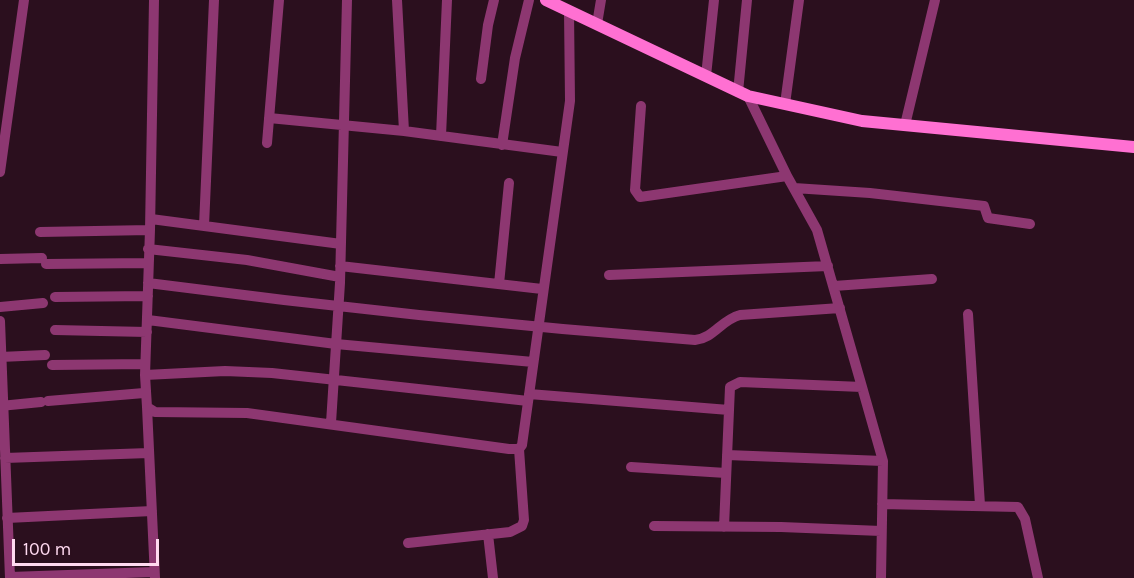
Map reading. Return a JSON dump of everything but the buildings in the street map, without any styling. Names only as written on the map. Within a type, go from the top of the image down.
[{"type":"street","points":[[0,172],[24,0]]},
{"type":"street","points":[[0,321],[10,578],[154,575],[147,407],[144,393],[148,320],[148,249],[151,224],[154,0]]},
{"type":"street","points":[[204,226],[214,0]]},
{"type":"street","points":[[267,143],[279,0]]},
{"type":"street","points":[[331,423],[340,271],[347,0]]},
{"type":"street","points":[[397,0],[404,131]]},
{"type":"street","points":[[441,136],[445,98],[447,0]]},
{"type":"street","points":[[482,79],[488,25],[494,0]]},
{"type":"street","points":[[502,145],[515,58],[529,0]]},
{"type":"street","points":[[546,0],[743,94],[862,121],[1134,147]]},
{"type":"street","points":[[597,24],[601,0]]},
{"type":"street","points":[[706,76],[714,0]]},
{"type":"street","points":[[747,0],[743,94],[818,230],[883,461],[881,578]]},
{"type":"street","points":[[785,104],[799,0]]},
{"type":"street","points":[[905,125],[935,0]]},
{"type":"street","points":[[408,543],[517,531],[524,520],[519,449],[522,445],[529,398],[542,289],[570,100],[562,6]]},
{"type":"street","points":[[641,106],[635,190],[640,197],[787,176]]},
{"type":"street","points":[[269,117],[404,131],[562,152]]},
{"type":"street","points":[[499,284],[509,183]]},
{"type":"street","points":[[794,188],[870,193],[984,206],[988,218],[1030,224]]},
{"type":"street","points":[[40,232],[151,224],[204,226],[341,244]]},
{"type":"street","points":[[148,249],[340,271],[542,289]]},
{"type":"street","points":[[0,259],[148,263]]},
{"type":"street","points":[[609,275],[828,266]]},
{"type":"street","points":[[834,286],[932,279]]},
{"type":"street","points":[[148,283],[338,308],[537,328],[695,340],[706,339],[729,318],[740,315],[840,308]]},
{"type":"street","points":[[55,297],[148,296]]},
{"type":"street","points":[[0,307],[43,303]]},
{"type":"street","points":[[968,314],[980,505]]},
{"type":"street","points":[[148,320],[336,344],[533,362]]},
{"type":"street","points":[[55,330],[147,332]]},
{"type":"street","points":[[1,357],[45,355]]},
{"type":"street","points":[[52,365],[272,373],[333,382],[529,398],[729,410]]},
{"type":"street","points":[[724,527],[730,387],[740,382],[862,387]]},
{"type":"street","points":[[2,405],[144,393]]},
{"type":"street","points":[[147,407],[155,412],[247,413],[519,449]]},
{"type":"street","points":[[5,458],[149,453]]},
{"type":"street","points":[[727,455],[883,461]]},
{"type":"street","points":[[631,467],[726,473]]},
{"type":"street","points":[[882,504],[1010,505],[1018,507],[1023,512],[1038,578]]},
{"type":"street","points":[[7,518],[152,511]]},
{"type":"street","points":[[654,526],[881,531]]},
{"type":"street","points":[[488,534],[493,578]]}]
